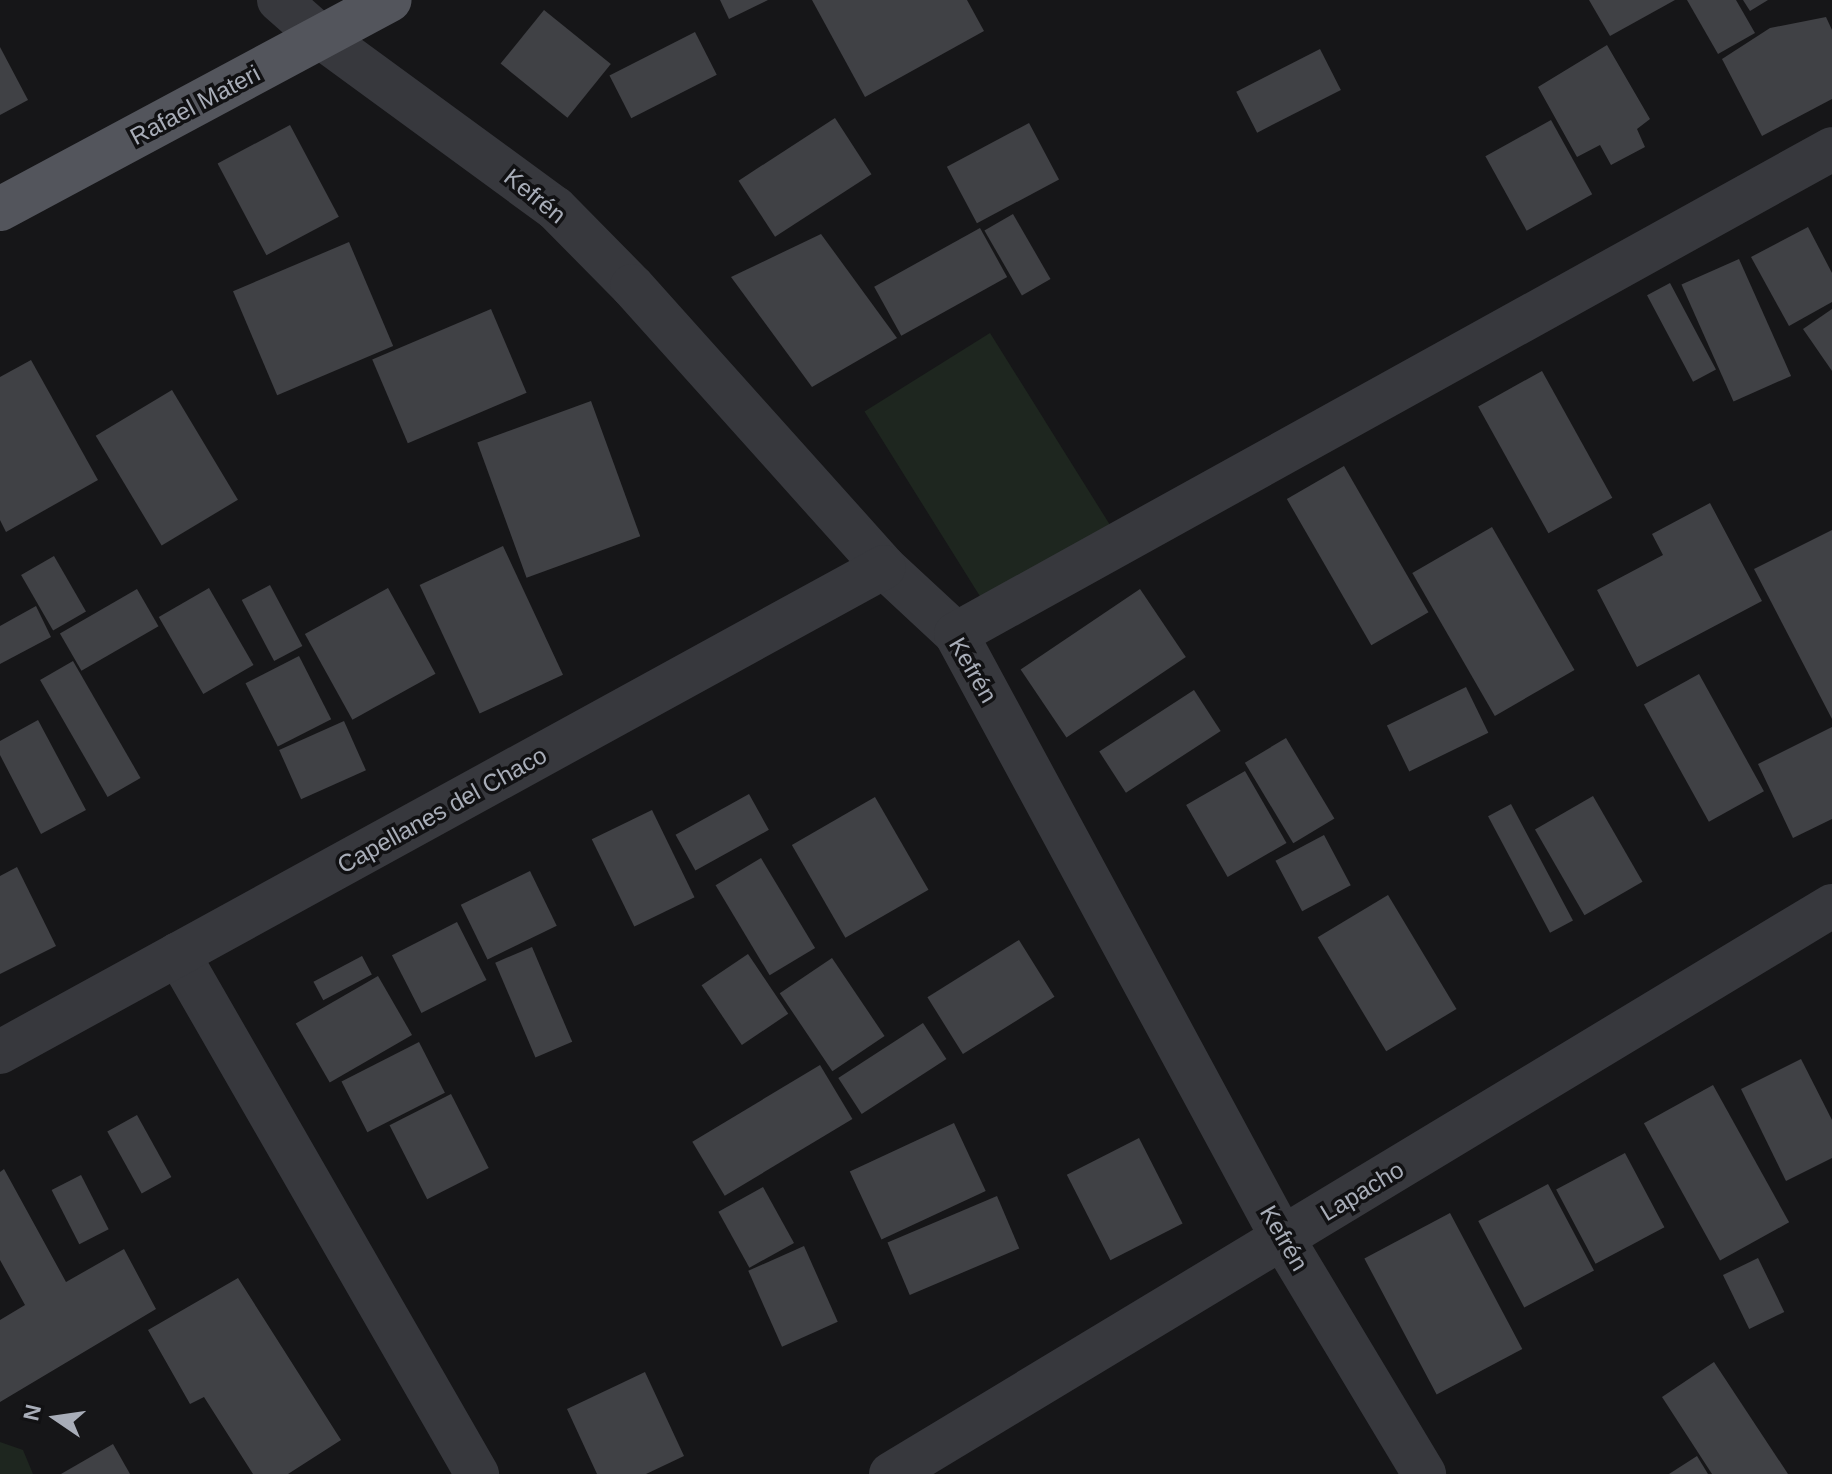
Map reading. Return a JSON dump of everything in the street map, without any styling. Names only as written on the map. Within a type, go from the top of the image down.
[{"type":"main road","name":"Rafael Materi","points":[[0,209],[390,0]]},
{"type":"street","name":"Kefrén","points":[[279,0],[321,37],[555,208],[632,286],[884,567],[956,634],[1283,1239],[1424,1474]]},
{"type":"street","points":[[956,634],[1832,149]]},
{"type":"street","name":"Capellanes del Chaco","points":[[0,1052],[884,567]]},
{"type":"street","name":"Lapacho","points":[[891,1474],[1832,906]]},
{"type":"street","points":[[178,954],[477,1474]]},
{"type":"shaded area","points":[[990,333],[1112,528],[986,606],[864,411]]},
{"type":"shaded area","points":[[0,1442],[23,1450],[33,1474],[0,1474]]},
{"type":"building","points":[[720,0],[768,0],[729,19]]},
{"type":"building","points":[[812,0],[967,0],[984,31],[865,97]]},
{"type":"building","points":[[1589,0],[1675,0],[1610,36]]},
{"type":"building","points":[[1687,0],[1736,0],[1755,33],[1718,54]]},
{"type":"building","points":[[1743,0],[1768,0],[1750,11]]},
{"type":"building","points":[[544,10],[611,64],[567,118],[501,64]]},
{"type":"building","points":[[1826,17],[1832,30],[1832,99],[1762,136],[1722,59],[1770,28]]},
{"type":"building","points":[[695,32],[717,75],[631,118],[609,76]]},
{"type":"building","points":[[1607,45],[1650,119],[1637,129],[1645,147],[1611,165],[1600,145],[1577,157],[1538,87]]},
{"type":"building","points":[[0,47],[28,100],[0,115]]},
{"type":"building","points":[[1320,49],[1341,90],[1257,133],[1236,92]]},
{"type":"building","points":[[835,118],[871,174],[775,237],[739,181]]},
{"type":"building","points":[[1551,120],[1592,194],[1527,231],[1485,156]]},
{"type":"building","points":[[1029,123],[1059,180],[977,223],[947,167]]},
{"type":"building","points":[[290,125],[339,217],[266,255],[218,163]]},
{"type":"building","points":[[1013,214],[1050,279],[1022,295],[984,230]]},
{"type":"building","points":[[1808,227],[1832,273],[1832,302],[1789,326],[1751,257]]},
{"type":"building","points":[[980,228],[1007,277],[901,336],[874,287]]},
{"type":"building","points":[[821,234],[897,338],[812,387],[731,277]]},
{"type":"building","points":[[349,242],[393,346],[277,395],[233,291]]},
{"type":"building","points":[[1739,259],[1791,376],[1734,402],[1681,285]]},
{"type":"building","points":[[1670,283],[1716,370],[1693,382],[1647,295]]},
{"type":"building","points":[[491,309],[527,393],[408,443],[372,359]]},
{"type":"building","points":[[1832,309],[1832,371],[1803,329]]},
{"type":"building","points":[[31,360],[98,480],[6,532],[0,520],[0,377]]},
{"type":"building","points":[[1542,371],[1612,498],[1548,533],[1478,406]]},
{"type":"building","points":[[172,390],[238,500],[162,546],[96,436]]},
{"type":"building","points":[[591,401],[640,536],[527,578],[477,442]]},
{"type":"building","points":[[1344,466],[1428,612],[1371,645],[1287,499]]},
{"type":"building","points":[[1710,503],[1762,601],[1637,667],[1597,590],[1663,555],[1652,534]]},
{"type":"building","points":[[1492,527],[1575,670],[1495,716],[1412,573]]},
{"type":"building","points":[[1832,530],[1832,719],[1754,569]]},
{"type":"building","points":[[503,546],[563,675],[480,714],[420,585]]},
{"type":"building","points":[[54,556],[86,611],[53,630],[21,575]]},
{"type":"building","points":[[270,585],[302,646],[274,661],[242,600]]},
{"type":"building","points":[[209,588],[254,665],[203,694],[159,617]]},
{"type":"building","points":[[388,588],[436,674],[352,720],[305,634]]},
{"type":"building","points":[[137,589],[158,626],[81,671],[60,634]]},
{"type":"building","points":[[1140,589],[1186,657],[1066,738],[1021,670]]},
{"type":"building","points":[[36,606],[51,637],[0,664],[0,626]]},
{"type":"building","points":[[299,656],[331,719],[278,747],[246,683]]},
{"type":"building","points":[[73,661],[140,778],[108,797],[40,680]]},
{"type":"building","points":[[1699,674],[1764,791],[1709,822],[1644,705]]},
{"type":"building","points":[[1466,687],[1488,733],[1409,771],[1387,726]]},
{"type":"building","points":[[1194,690],[1221,731],[1126,793],[1099,752]]},
{"type":"building","points":[[38,720],[86,810],[41,834],[0,755],[0,741]]},
{"type":"building","points":[[344,721],[366,770],[301,799],[279,750]]},
{"type":"building","points":[[1832,727],[1832,819],[1793,838],[1758,764]]},
{"type":"building","points":[[1286,738],[1334,819],[1293,843],[1245,763]]},
{"type":"building","points":[[1245,771],[1286,843],[1228,877],[1186,805]]},
{"type":"building","points":[[749,794],[769,830],[695,871],[676,835]]},
{"type":"building","points":[[1593,796],[1642,882],[1584,915],[1535,829]]},
{"type":"building","points":[[875,797],[928,890],[845,938],[792,845]]},
{"type":"building","points":[[1511,804],[1573,921],[1550,933],[1488,816]]},
{"type":"building","points":[[652,810],[695,897],[634,927],[592,839]]},
{"type":"building","points":[[1324,835],[1351,885],[1302,911],[1275,861]]},
{"type":"building","points":[[761,858],[815,948],[770,975],[716,885]]},
{"type":"building","points":[[17,867],[56,946],[0,974],[0,876]]},
{"type":"building","points":[[530,871],[557,926],[488,960],[461,905]]},
{"type":"building","points":[[1388,895],[1457,1009],[1386,1051],[1318,937]]},
{"type":"building","points":[[457,922],[487,980],[421,1013],[392,955]]},
{"type":"building","points":[[1019,940],[1055,997],[963,1054],[927,997]]},
{"type":"building","points":[[532,947],[572,1042],[535,1057],[495,963]]},
{"type":"building","points":[[748,954],[788,1014],[742,1045],[702,985]]},
{"type":"building","points":[[362,956],[372,975],[323,1000],[313,982]]},
{"type":"building","points":[[832,958],[885,1036],[832,1071],[780,993]]},
{"type":"building","points":[[378,976],[412,1035],[330,1082],[296,1024]]},
{"type":"building","points":[[923,1023],[946,1059],[862,1114],[838,1078]]},
{"type":"building","points":[[419,1042],[445,1093],[367,1132],[341,1081]]},
{"type":"building","points":[[1801,1059],[1832,1120],[1832,1158],[1786,1181],[1741,1089]]},
{"type":"building","points":[[820,1065],[852,1119],[725,1196],[692,1142]]},
{"type":"building","points":[[1713,1085],[1789,1222],[1720,1261],[1644,1123]]},
{"type":"building","points":[[451,1094],[489,1168],[427,1199],[390,1125]]},
{"type":"building","points":[[137,1115],[171,1177],[142,1194],[107,1131]]},
{"type":"building","points":[[954,1123],[986,1191],[881,1240],[850,1172]]},
{"type":"building","points":[[1139,1138],[1183,1224],[1110,1260],[1067,1175]]},
{"type":"building","points":[[1625,1153],[1664,1227],[1596,1264],[1556,1190]]},
{"type":"building","points":[[4,1169],[66,1282],[124,1249],[156,1309],[0,1402],[0,1320],[25,1305],[0,1260],[0,1172]]},
{"type":"building","points":[[81,1175],[109,1229],[79,1244],[52,1190]]},
{"type":"building","points":[[1548,1184],[1594,1271],[1524,1308],[1478,1221]]},
{"type":"building","points":[[763,1187],[794,1243],[749,1268],[718,1212]]},
{"type":"building","points":[[997,1196],[1019,1248],[910,1295],[887,1242]]},
{"type":"building","points":[[1450,1213],[1522,1349],[1437,1395],[1364,1259]]},
{"type":"building","points":[[804,1246],[838,1322],[782,1347],[748,1271]]},
{"type":"building","points":[[1758,1258],[1784,1312],[1749,1329],[1723,1275]]},
{"type":"building","points":[[238,1278],[341,1440],[288,1474],[253,1474],[204,1397],[190,1404],[148,1330]]},
{"type":"building","points":[[1714,1362],[1788,1474],[1712,1474],[1662,1397]]},
{"type":"building","points":[[645,1372],[684,1456],[646,1474],[597,1474],[567,1409]]},
{"type":"building","points":[[113,1444],[130,1474],[61,1474]]},
{"type":"building","points":[[1697,1456],[1708,1474],[1669,1474]]}]
